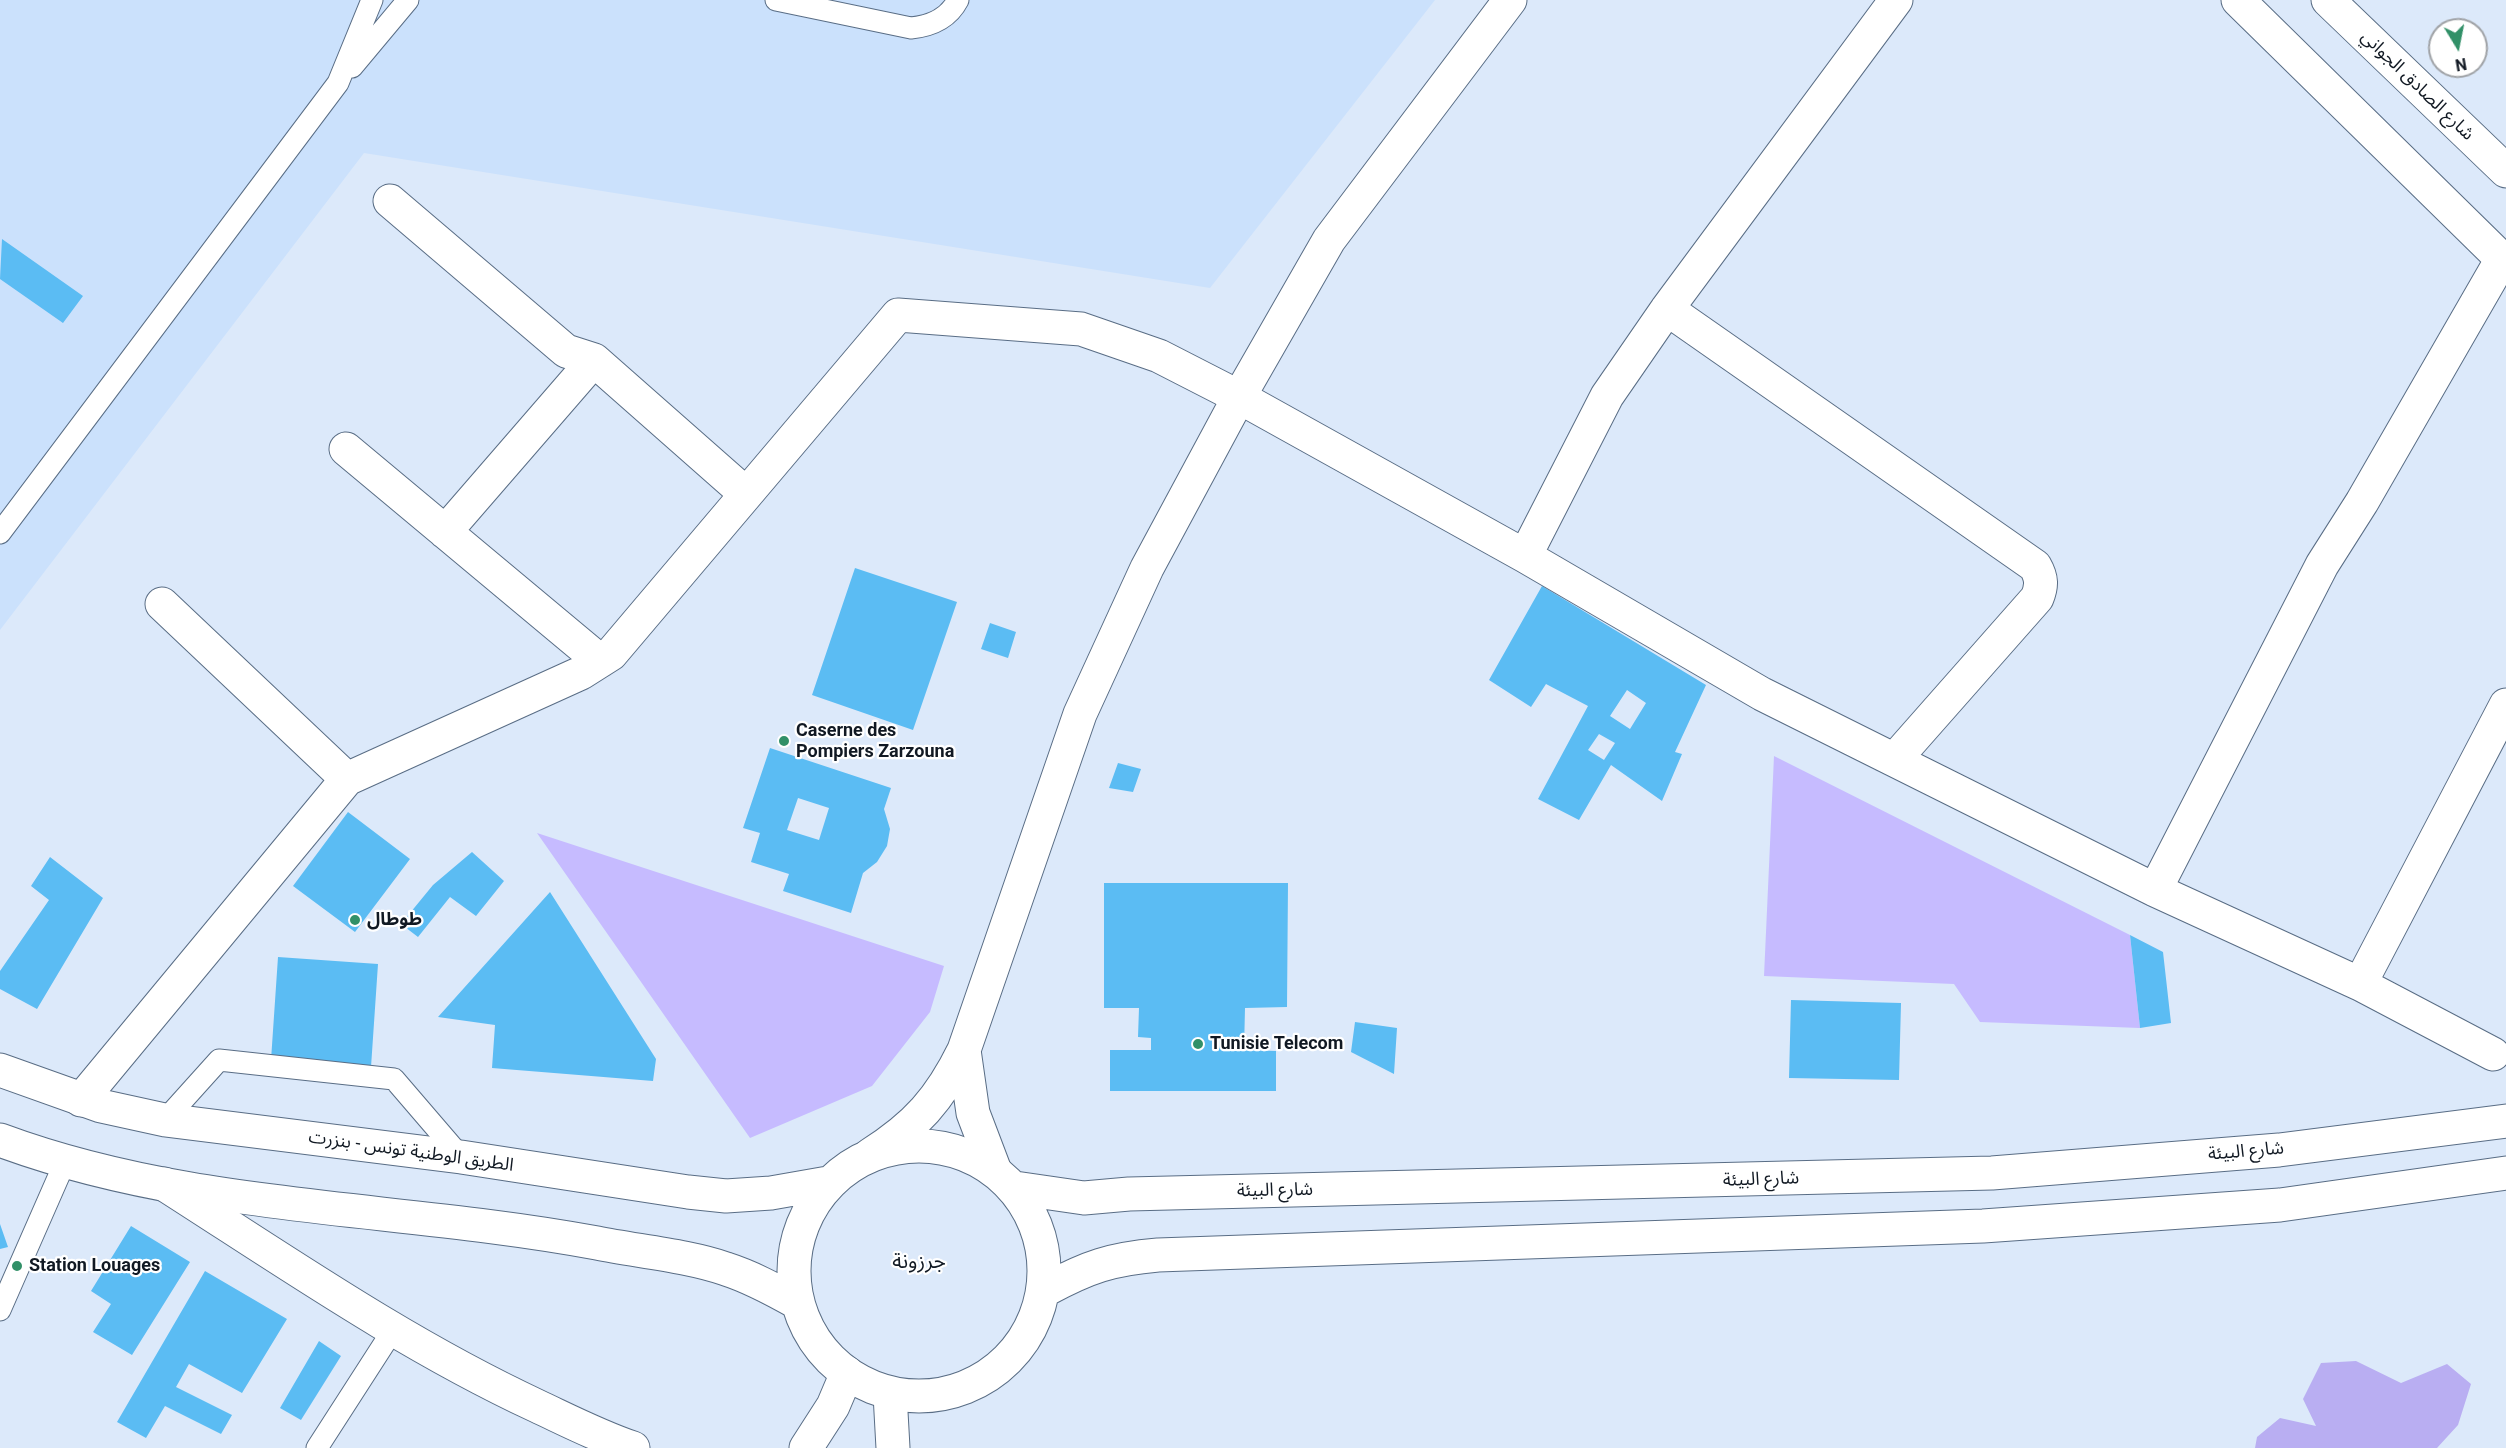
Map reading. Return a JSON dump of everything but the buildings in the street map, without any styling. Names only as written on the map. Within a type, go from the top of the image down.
[{"type":"street","points":[[870,1155],[900,1136],[927,1111],[948,1082],[964,1050],[1080,714],[1147,568],[1239,397],[1329,240],[1510,0]]},
{"type":"street","points":[[1525,556],[1607,396],[1667,309],[1896,0]]},
{"type":"street","points":[[2155,890],[2322,565],[2362,502],[2504,261],[2238,0]]},
{"type":"street","name":"شارع الصادق الجواني","points":[[2328,0],[2506,171]]},
{"type":"street","points":[[390,201],[566,351],[594,360],[746,494]]},
{"type":"street","points":[[1667,309],[2035,566],[2040,574],[2041,587],[2037,598],[1895,759]]},
{"type":"street","points":[[81,1100],[347,779],[581,673],[611,654],[898,315],[1081,329],[1159,356],[1239,397],[1525,556],[1762,694],[2155,890],[2360,984],[2493,1054]]},
{"type":"street","points":[[445,532],[594,360]]},
{"type":"street","points":[[346,449],[600,661]]},
{"type":"street","points":[[162,604],[347,779]]},
{"type":"street","points":[[2360,984],[2506,705]]},
{"type":"street","points":[[964,1050],[973,1113],[1005,1180]]},
{"type":"street","name":"الطريق الوطنية تونس - بنزرت","points":[[0,1070],[81,1100],[165,1120],[461,1157],[688,1192],[726,1196],[771,1193],[828,1183]]},
{"type":"street","name":"شارع البيئة","points":[[1005,1180],[1084,1198],[1130,1194],[1992,1173],[2279,1150],[2506,1120]]},
{"type":"street","points":[[0,1140],[65,1162],[165,1184],[355,1212],[533,1231],[724,1268],[762,1282],[796,1302]]},
{"type":"street","name":"الطريق الوطنية تونس - بنزرت","points":[[922,1145],[952,1150],[983,1163],[1005,1180],[1030,1211],[1042,1243],[1047,1289],[1038,1312],[1016,1352],[978,1382],[933,1396],[890,1394],[862,1384],[830,1361],[812,1339],[796,1302],[793,1258],[802,1223],[828,1183],[870,1155],[892,1148],[922,1145]]},
{"type":"street","points":[[1047,1289],[1085,1268],[1117,1259],[1158,1255],[1983,1226],[2280,1205],[2506,1173]]},
{"type":"street","points":[[165,1184],[393,1329],[488,1383],[609,1440],[633,1448]]},
{"type":"street","points":[[806,1448],[833,1406],[847,1373]]},
{"type":"street","points":[[890,1394],[893,1448]]},
{"type":"lane","points":[[338,83],[372,0]]},
{"type":"lane","points":[[0,532],[338,83],[408,0]]},
{"type":"lane","points":[[776,0],[911,28],[929,26],[945,17],[958,0]]},
{"type":"lane","points":[[165,1120],[219,1060],[394,1079],[461,1157]]},
{"type":"lane","points":[[0,1310],[65,1162]]},
{"type":"lane","points":[[317,1448],[393,1329]]},
{"type":"shaded area","points":[[0,0],[1435,0],[1210,288],[364,153],[0,630]]},
{"type":"shaded area","points":[[1774,756],[2130,935],[2140,1028],[1980,1022],[1954,984],[1764,976]]},
{"type":"shaded area","points":[[537,833],[944,966],[930,1012],[872,1086],[750,1138]]},
{"type":"shaded area","points":[[2356,1361],[2401,1383],[2447,1364],[2471,1384],[2458,1425],[2437,1448],[2255,1448],[2257,1437],[2280,1418],[2316,1426],[2303,1399],[2321,1363]]},
{"type":"place","name":"Caserne des Pompiers Zarzouna","points":[[784,741]]},
{"type":"place","name":"طوطال","points":[[355,920]]},
{"type":"place","name":"Tunisie Telecom","points":[[1198,1044]]},
{"type":"place","name":"Station Louages","points":[[17,1266]]},
{"type":"district","name":"جرزونة","points":[[919,1263]]}]
